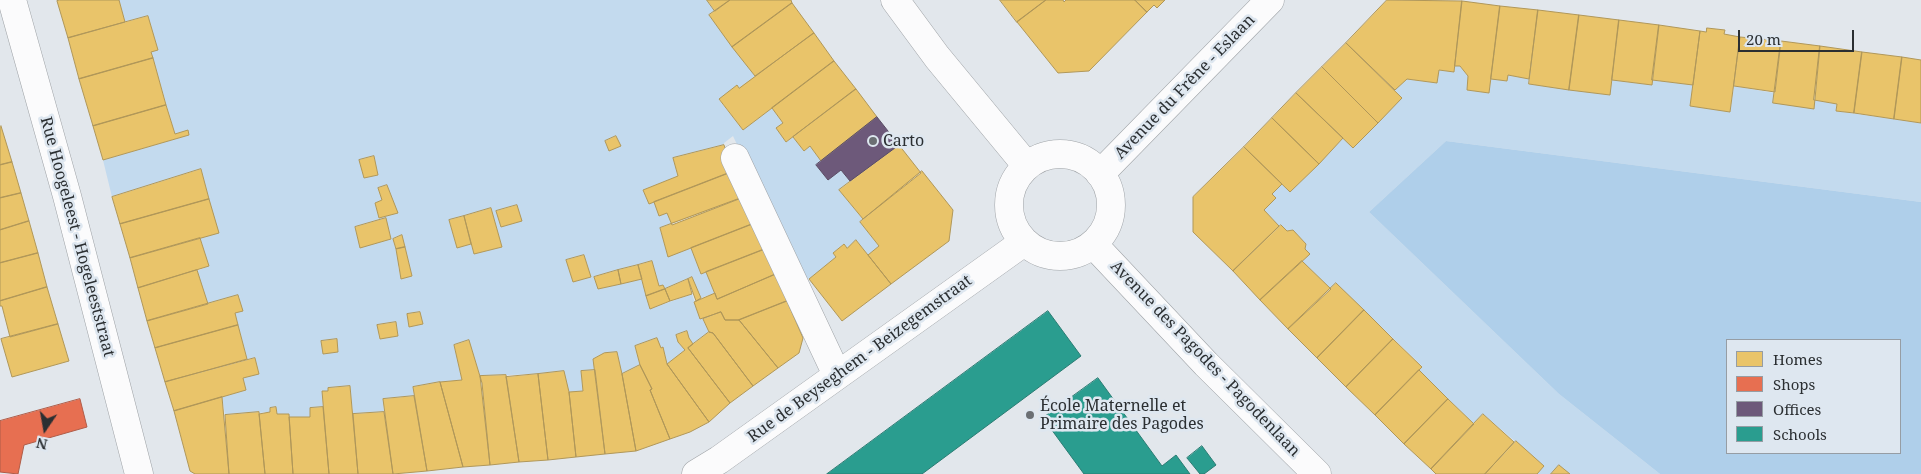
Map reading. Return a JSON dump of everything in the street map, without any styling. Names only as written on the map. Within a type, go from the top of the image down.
[{"type":"street","name":"Rue Hoogeleest - Hogeleeststraat","points":[[12,0],[67,196],[139,474]]},
{"type":"street","points":[[895,0],[937,57],[1027,166]]},
{"type":"street","name":"Avenue du Frêne - Eslaan","points":[[1100,174],[1270,0]]},
{"type":"street","points":[[1066,154],[1079,158],[1100,174],[1107,186],[1110,210],[1108,223],[1102,234],[1093,244],[1083,251],[1071,255],[1058,256],[1046,255],[1034,250],[1024,242],[1014,228],[1009,212],[1010,195],[1016,179],[1027,166],[1039,158],[1066,154]]},
{"type":"street","points":[[735,158],[837,375]]},
{"type":"street","name":"Rue de Beyseghem - Beizegemstraat","points":[[696,474],[719,460],[1024,242]]},
{"type":"street","name":"Avenue des Pagodes - Pagodenlaan","points":[[1093,244],[1206,364],[1317,474]]},
{"type":"shaded area","points":[[119,0],[707,0],[715,11],[709,15],[755,76],[739,88],[737,85],[719,100],[743,130],[772,108],[783,123],[777,128],[786,142],[793,137],[804,151],[810,146],[821,161],[816,165],[828,180],[841,170],[850,181],[839,190],[863,219],[860,222],[879,246],[868,255],[857,241],[847,248],[843,244],[833,253],[836,257],[809,279],[797,272],[733,136],[724,145],[674,158],[678,176],[643,190],[649,203],[654,202],[667,213],[672,225],[660,229],[668,256],[691,248],[701,274],[706,272],[715,293],[701,298],[692,277],[665,289],[663,285],[659,286],[652,261],[594,277],[598,289],[642,279],[650,309],[692,294],[700,318],[702,318],[709,332],[693,344],[687,331],[676,335],[678,342],[685,350],[667,364],[663,347],[635,346],[640,365],[622,374],[617,353],[604,353],[593,359],[595,370],[581,371],[583,391],[569,392],[538,374],[480,376],[469,340],[454,345],[462,380],[413,387],[414,396],[383,399],[384,412],[353,414],[350,386],[328,388],[328,391],[322,391],[323,407],[310,408],[310,417],[289,417],[288,414],[277,414],[276,407],[270,408],[270,412],[225,415],[222,397],[246,390],[243,378],[259,373],[255,358],[247,359],[235,313],[242,311],[239,296],[208,304],[197,271],[209,266],[200,238],[209,199],[201,169],[112,197],[103,160],[189,135],[188,130],[175,134],[151,52],[158,50],[148,16],[125,22]],"holes":[[[616,136],[620,146],[609,150],[605,141]],[[374,156],[378,175],[364,178],[360,160]],[[387,185],[397,213],[379,218],[375,203],[382,200],[378,188]],[[516,205],[521,221],[501,227],[496,211]],[[491,209],[502,247],[474,254],[471,244],[457,248],[449,220]],[[385,219],[391,239],[360,247],[355,227]],[[402,235],[412,276],[401,279],[398,266],[400,265],[393,239]],[[584,255],[591,277],[573,282],[566,260]],[[420,312],[423,324],[409,327],[407,315]],[[396,322],[398,336],[379,339],[378,325]],[[337,339],[338,352],[323,354],[321,341]]]},
{"type":"shaded area","points":[[1455,66],[1460,66],[1468,76],[1467,90],[1489,93],[1491,79],[1507,81],[1508,75],[1529,79],[1529,84],[1609,95],[1612,80],[1651,85],[1652,80],[1693,85],[1690,106],[1730,112],[1734,86],[1837,104],[1836,111],[1921,123],[1921,202],[1446,141],[1369,212],[1559,394],[1660,474],[1537,474],[1544,466],[1483,414],[1474,424],[1419,370],[1422,366],[1364,310],[1331,289],[1302,261],[1306,244],[1293,230],[1287,231],[1281,225],[1279,226],[1264,210],[1276,198],[1272,194],[1282,184],[1290,192],[1343,138],[1402,98],[1395,90],[1407,79],[1436,83],[1439,70],[1454,72]]},
{"type":"shaded area","points":[[1446,141],[1921,202],[1921,474],[1660,474],[1559,394],[1369,212]]},
{"type":"building: Homes","points":[[119,0],[125,22],[68,38],[57,1]]},
{"type":"building: Homes","points":[[707,0],[730,0],[715,11]]},
{"type":"building: Homes","points":[[730,0],[791,0],[792,3],[732,47],[709,15]]},
{"type":"building: Homes","points":[[1000,0],[1046,0],[1017,22]]},
{"type":"building: Homes","points":[[1046,0],[1063,0],[1064,2],[1066,0],[1135,0],[1147,12],[1089,71],[1058,73],[1017,22]]},
{"type":"building: Homes","points":[[1135,0],[1165,0],[1157,8],[1154,5],[1147,12]]},
{"type":"building: Homes","points":[[1387,0],[1462,1],[1454,72],[1439,70],[1437,83],[1407,79],[1395,90],[1346,43]]},
{"type":"building: Homes","points":[[1462,1],[1500,6],[1489,93],[1467,90],[1468,76],[1460,66],[1455,66]]},
{"type":"building: Homes","points":[[792,3],[814,33],[755,76],[732,47]]},
{"type":"building: Homes","points":[[1500,6],[1538,10],[1529,79],[1508,75],[1507,81],[1491,79]]},
{"type":"building: Homes","points":[[1538,10],[1579,15],[1569,90],[1529,84]]},
{"type":"building: Homes","points":[[1579,15],[1619,20],[1610,95],[1569,90]]},
{"type":"building: Homes","points":[[148,16],[158,50],[151,52],[153,58],[79,79],[68,38]]},
{"type":"building: Homes","points":[[1619,20],[1659,25],[1652,85],[1612,80]]},
{"type":"building: Homes","points":[[1659,25],[1700,31],[1693,85],[1652,80]]},
{"type":"building: Homes","points":[[1707,28],[1725,30],[1724,34],[1740,37],[1730,112],[1690,106],[1700,31],[1706,32]]},
{"type":"building: Homes","points":[[814,33],[834,61],[743,130],[719,99],[737,85],[739,88]]},
{"type":"building: Homes","points":[[1740,37],[1781,41],[1775,92],[1734,86]]},
{"type":"building: Homes","points":[[1781,41],[1820,46],[1814,109],[1773,103]]},
{"type":"building: Homes","points":[[1346,43],[1402,98],[1378,123],[1322,67]]},
{"type":"building: Homes","points":[[1820,46],[1862,52],[1854,113],[1836,111],[1837,104],[1814,100]]},
{"type":"building: Homes","points":[[1862,52],[1902,57],[1894,119],[1854,113]]},
{"type":"building: Homes","points":[[1902,57],[1921,60],[1921,123],[1894,119]]},
{"type":"building: Homes","points":[[153,58],[166,105],[93,126],[79,79]]},
{"type":"building: Homes","points":[[834,61],[856,89],[786,142],[776,128],[783,123],[772,108]]},
{"type":"building: Homes","points":[[1322,67],[1378,123],[1353,148],[1296,93]]},
{"type":"building: Homes","points":[[856,89],[877,117],[821,161],[810,146],[804,151],[793,137]]},
{"type":"building: Homes","points":[[1296,93],[1343,138],[1319,164],[1272,118]]},
{"type":"building: Homes","points":[[166,105],[175,134],[188,130],[189,135],[103,160],[93,126]]},
{"type":"building: Homes","points":[[1272,118],[1319,164],[1290,192],[1244,147]]},
{"type":"building: Homes","points":[[0,127],[12,162],[0,165]]},
{"type":"building: Homes","points":[[616,136],[621,146],[609,151],[605,141]]},
{"type":"building: Homes","points":[[724,145],[734,171],[649,204],[643,190],[678,176],[673,158]]},
{"type":"building: Homes","points":[[899,145],[921,173],[863,219],[839,190]]},
{"type":"building: Homes","points":[[1244,147],[1282,184],[1272,194],[1276,198],[1264,210],[1279,226],[1233,271],[1193,232],[1193,197]]},
{"type":"building: Homes","points":[[374,156],[378,175],[364,178],[359,160]]},
{"type":"building: Homes","points":[[12,162],[21,193],[0,198],[0,165]]},
{"type":"building: Homes","points":[[201,169],[209,199],[120,224],[112,197]]},
{"type":"building: Homes","points":[[734,171],[744,197],[672,225],[667,213],[659,216],[654,202]]},
{"type":"building: Homes","points":[[922,171],[953,210],[949,241],[891,284],[868,255],[879,246],[860,222]]},
{"type":"building: Homes","points":[[387,185],[398,213],[379,218],[375,203],[382,200],[378,188]]},
{"type":"building: Homes","points":[[21,193],[29,221],[0,230],[0,198]]},
{"type":"building: Homes","points":[[744,197],[755,223],[668,257],[660,228]]},
{"type":"building: Homes","points":[[209,199],[219,233],[130,258],[120,224]]},
{"type":"building: Homes","points":[[517,205],[522,221],[501,227],[496,211]]},
{"type":"building: Homes","points":[[491,208],[502,247],[474,254],[464,216]]},
{"type":"building: Homes","points":[[464,216],[471,244],[457,248],[449,220]]},
{"type":"building: Homes","points":[[386,218],[391,239],[360,248],[355,227]]},
{"type":"building: Homes","points":[[29,221],[38,253],[0,263],[0,230]]},
{"type":"building: Homes","points":[[755,223],[765,249],[701,274],[691,248]]},
{"type":"building: Homes","points":[[1281,225],[1287,231],[1293,230],[1306,244],[1305,249],[1310,254],[1260,300],[1233,271]]},
{"type":"building: Homes","points":[[402,235],[405,247],[396,249],[393,239]]},
{"type":"building: Homes","points":[[200,238],[209,266],[138,288],[130,258]]},
{"type":"building: Homes","points":[[856,240],[891,284],[842,321],[809,279],[836,257],[833,253],[844,244],[847,248]]},
{"type":"building: Homes","points":[[405,247],[412,276],[401,279],[396,249]]},
{"type":"building: Homes","points":[[765,249],[776,274],[717,299],[706,272]]},
{"type":"building: Homes","points":[[38,253],[47,287],[0,301],[0,263]]},
{"type":"building: Homes","points":[[584,255],[591,277],[573,282],[566,260]]},
{"type":"building: Homes","points":[[652,261],[659,286],[663,285],[665,289],[646,296],[638,265]]},
{"type":"building: Homes","points":[[1302,261],[1331,289],[1288,329],[1260,300]]},
{"type":"building: Homes","points":[[638,265],[642,279],[621,284],[618,270]]},
{"type":"building: Homes","points":[[197,270],[208,304],[147,321],[138,288]]},
{"type":"building: Homes","points":[[618,270],[621,284],[598,289],[594,277]]},
{"type":"building: Homes","points":[[776,274],[787,301],[739,320],[725,320],[721,312],[700,319],[694,302],[715,293],[717,299]]},
{"type":"building: Homes","points":[[692,277],[701,298],[696,301],[688,279]]},
{"type":"building: Homes","points":[[688,279],[692,294],[670,301],[665,289]]},
{"type":"building: Homes","points":[[1336,283],[1364,310],[1317,358],[1288,329]]},
{"type":"building: Homes","points":[[47,287],[58,324],[10,337],[0,301]]},
{"type":"building: Homes","points":[[665,289],[670,301],[650,309],[646,296]]},
{"type":"building: Homes","points":[[238,295],[243,311],[235,313],[238,325],[155,348],[147,321]]},
{"type":"building: Homes","points":[[787,301],[803,338],[799,353],[778,368],[739,320]]},
{"type":"building: Homes","points":[[1364,310],[1393,339],[1346,387],[1317,358]]},
{"type":"building: Homes","points":[[420,312],[423,324],[409,327],[407,314]]},
{"type":"building: Homes","points":[[721,312],[725,320],[739,320],[778,368],[753,386],[713,333],[709,332],[703,319]]},
{"type":"building: Homes","points":[[396,322],[398,336],[380,339],[377,325]]},
{"type":"building: Homes","points":[[58,324],[69,361],[12,377],[1,339]]},
{"type":"building: Homes","points":[[238,325],[247,359],[165,382],[155,348]]},
{"type":"building: Homes","points":[[687,331],[693,344],[688,348],[730,403],[709,422],[667,364],[685,350],[678,342],[676,335]]},
{"type":"building: Homes","points":[[709,332],[713,333],[753,386],[730,403],[688,348]]},
{"type":"building: Homes","points":[[657,338],[661,348],[663,347],[667,364],[709,422],[690,432],[670,439],[650,390],[652,389],[640,365],[635,346]]},
{"type":"building: Homes","points":[[337,339],[338,352],[323,354],[321,341]]},
{"type":"building: Homes","points":[[1393,339],[1422,367],[1375,415],[1346,387]]},
{"type":"building: Homes","points":[[469,340],[482,383],[490,465],[463,467],[440,382],[462,380],[454,345]]},
{"type":"building: Homes","points":[[617,352],[636,451],[605,454],[593,359],[604,353]]},
{"type":"building: Homes","points":[[255,358],[259,374],[243,378],[246,390],[174,411],[165,382]]},
{"type":"building: Homes","points":[[640,365],[652,389],[650,390],[670,439],[636,451],[622,374]]},
{"type":"building: Homes","points":[[595,370],[605,454],[576,457],[569,392],[583,391],[581,371]]},
{"type":"building: Homes","points":[[1419,370],[1448,399],[1404,444],[1375,415]]},
{"type":"building: Homes","points":[[564,371],[569,392],[576,457],[548,460],[538,374]]},
{"type":"building: Homes","points":[[538,374],[548,460],[519,462],[506,377]]},
{"type":"building: Homes","points":[[506,375],[519,462],[490,465],[480,376]]},
{"type":"building: Homes","points":[[440,382],[463,467],[427,471],[413,387]]},
{"type":"building: Homes","points":[[350,386],[358,474],[329,474],[322,391],[328,391],[328,388]]},
{"type":"building: Homes","points":[[414,396],[427,471],[393,474],[383,399]]},
{"type":"building: Homes","points":[[222,397],[229,474],[195,474],[190,471],[174,411]]},
{"type":"building: Homes","points":[[1448,399],[1474,424],[1431,469],[1404,444]]},
{"type":"building: Homes","points":[[276,407],[277,414],[289,414],[293,474],[265,474],[259,414],[270,412],[270,408]]},
{"type":"building: Homes","points":[[323,407],[329,474],[293,474],[289,417],[310,417],[310,408]]},
{"type":"building: Homes","points":[[259,412],[265,474],[229,474],[225,415]]},
{"type":"building: Homes","points":[[384,412],[393,474],[358,474],[353,414]]},
{"type":"building: Homes","points":[[1483,414],[1514,442],[1485,474],[1436,474],[1431,469]]},
{"type":"building: Homes","points":[[1516,441],[1544,466],[1537,474],[1485,474]]},
{"type":"building: Homes","points":[[1559,465],[1570,474],[1551,474]]},
{"type":"building: Shops","points":[[80,399],[87,427],[24,445],[18,474],[0,472],[0,421]]},
{"type":"building: Offices","points":[[877,117],[899,145],[850,181],[841,170],[828,180],[816,165]]},
{"type":"building: Schools","points":[[1048,311],[1081,356],[922,474],[827,474]]},
{"type":"building: Schools","points":[[1098,378],[1162,466],[1176,455],[1190,474],[1084,474],[1043,418]]},
{"type":"building: Schools","points":[[1202,446],[1216,465],[1204,474],[1200,474],[1187,458]]},
{"type":"place","name":"Carto","points":[[873,141]]},
{"type":"place","name":"École Maternelle et Primaire des Pagodes","points":[[1030,415]]}]
